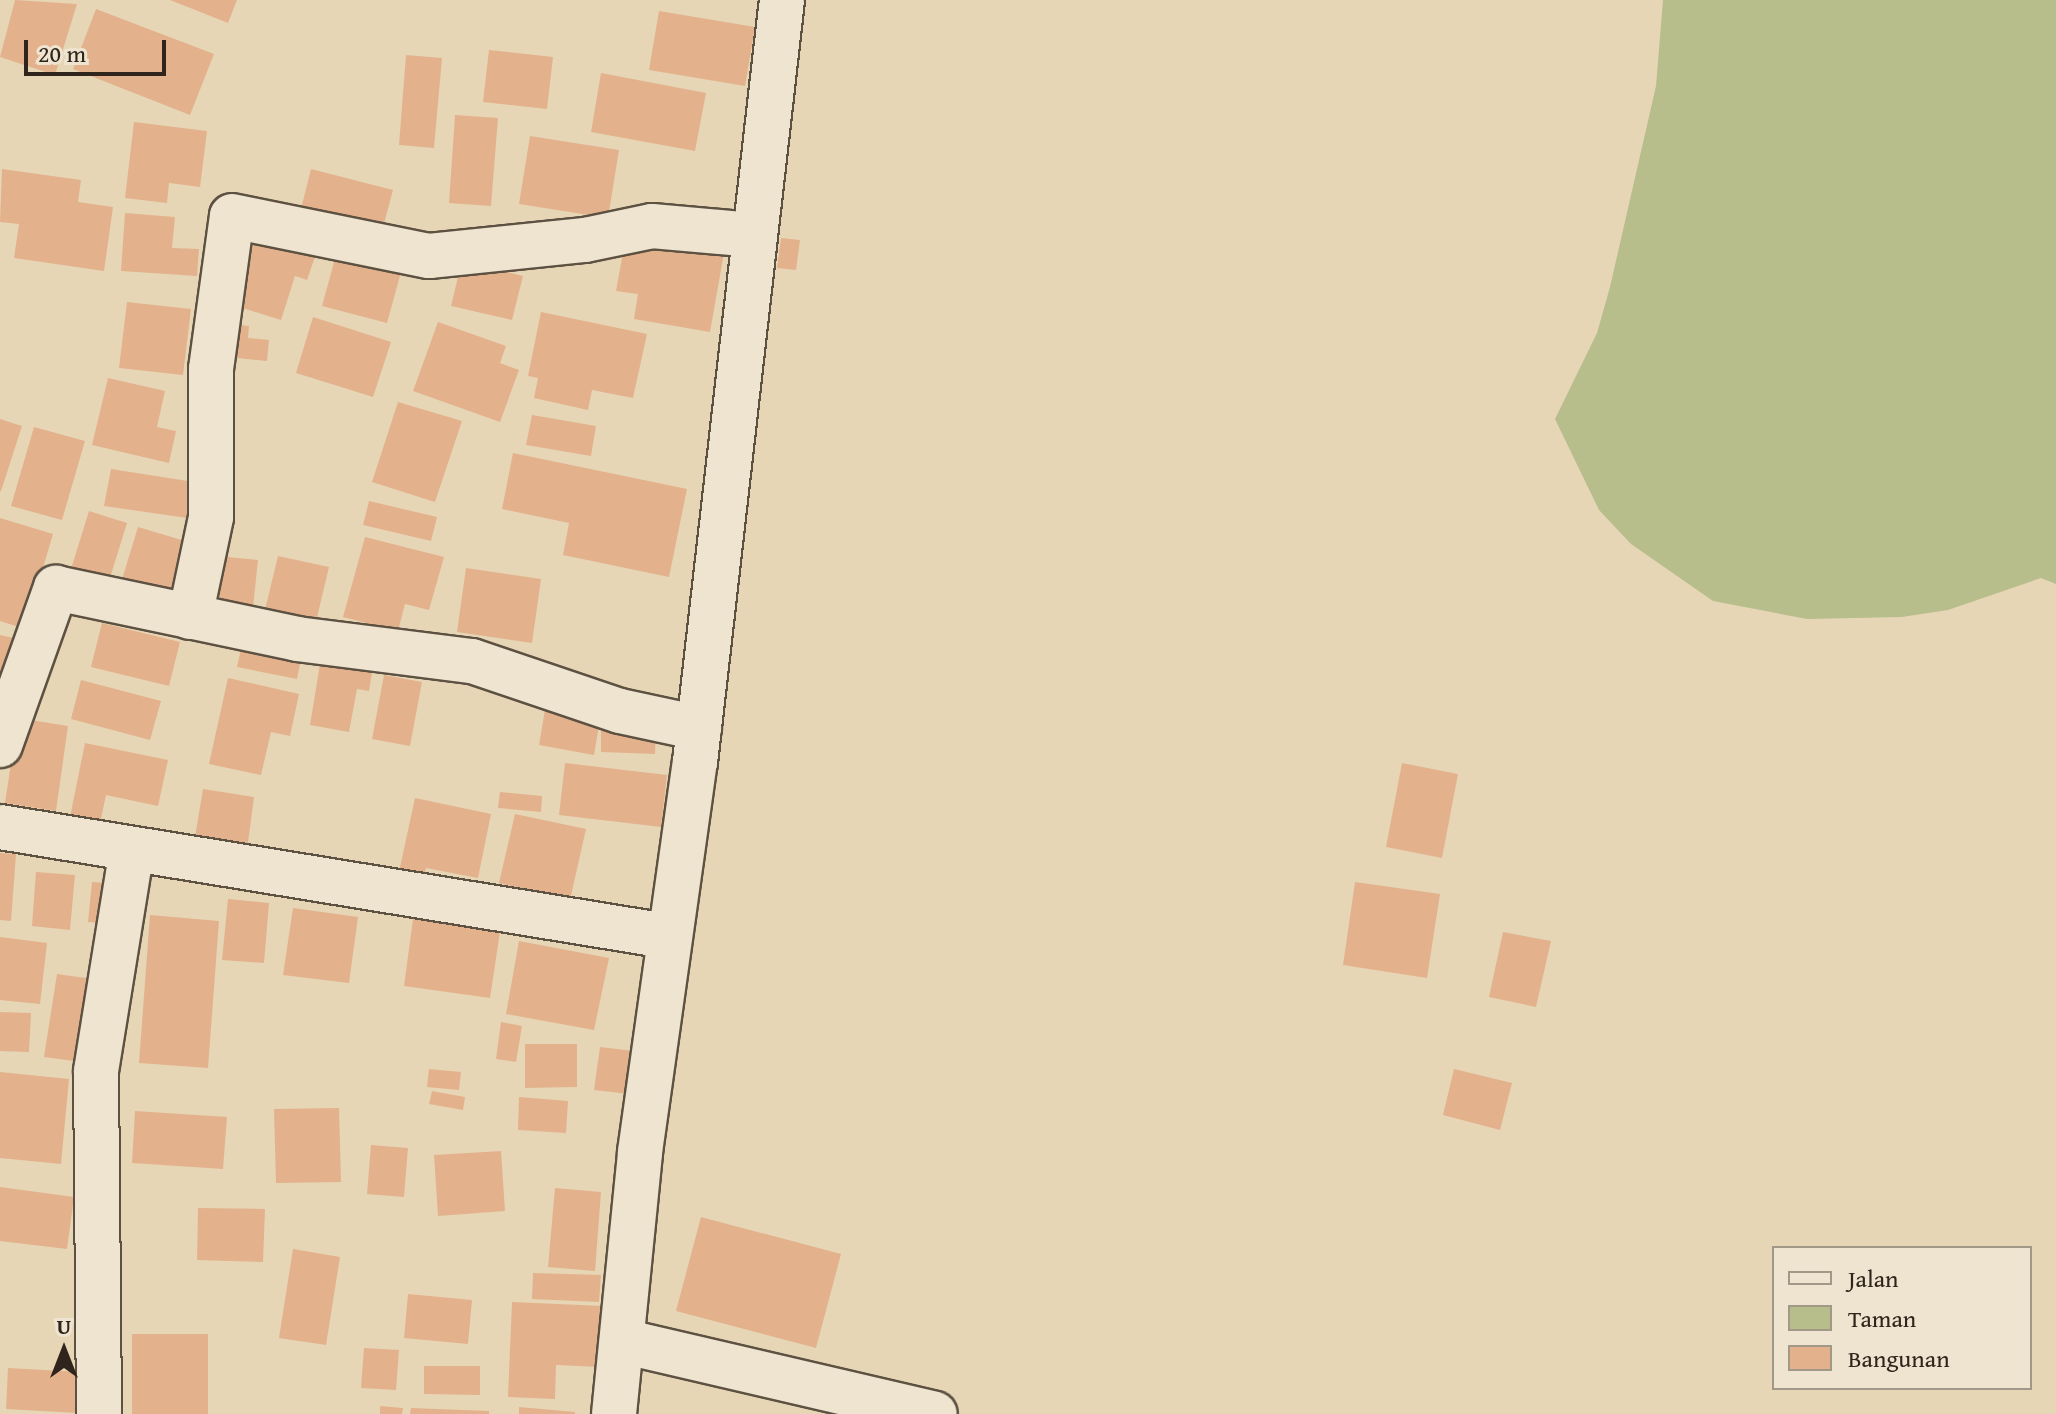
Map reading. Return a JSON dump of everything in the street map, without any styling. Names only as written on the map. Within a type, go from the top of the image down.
[{"type":"street","points":[[614,1414],[666,936],[699,728],[752,235],[782,0]]},
{"type":"street","points":[[190,617],[211,517],[211,369],[232,216],[429,256],[652,226],[752,235]]},
{"type":"street","points":[[0,745],[56,588],[297,639],[472,661],[620,711],[699,728]]},
{"type":"street","points":[[0,827],[666,936]]},
{"type":"street","points":[[99,1414],[96,1071],[132,849]]},
{"type":"street","points":[[622,1341],[935,1414]]},
{"type":"green space","points":[[1663,0],[2056,0],[2056,584],[2041,578],[1948,610],[1902,617],[1807,619],[1713,601],[1631,544],[1599,510],[1555,419],[1597,333],[1610,287],[1656,86]]},
{"type":"building","points":[[15,0],[77,4],[55,75],[0,57]]},
{"type":"building","points":[[170,0],[237,0],[228,23]]},
{"type":"building","points":[[96,9],[214,54],[190,115],[73,69]]},
{"type":"building","points":[[659,11],[755,27],[745,86],[649,70]]},
{"type":"building","points":[[489,50],[553,57],[547,109],[483,102]]},
{"type":"building","points":[[406,55],[442,58],[434,148],[399,145]]},
{"type":"building","points":[[601,73],[706,93],[695,151],[591,132]]},
{"type":"building","points":[[455,115],[498,118],[491,206],[449,203]]},
{"type":"building","points":[[134,122],[207,131],[200,187],[169,183],[167,203],[125,198]]},
{"type":"building","points":[[530,136],[619,150],[608,218],[519,204]]},
{"type":"building","points":[[2,169],[81,180],[78,202],[113,207],[104,271],[14,258],[19,224],[0,222]]},
{"type":"building","points":[[311,169],[393,190],[379,242],[298,221]]},
{"type":"building","points":[[125,213],[175,217],[172,248],[199,249],[197,276],[121,271]]},
{"type":"building","points":[[255,227],[318,248],[307,280],[295,276],[281,320],[230,304]]},
{"type":"building","points":[[626,236],[724,253],[710,332],[634,319],[638,294],[616,291]]},
{"type":"building","points":[[781,238],[800,240],[796,270],[777,268]]},
{"type":"building","points":[[336,255],[401,272],[387,323],[322,306]]},
{"type":"building","points":[[462,261],[523,276],[512,320],[451,306]]},
{"type":"building","points":[[127,302],[191,309],[183,375],[119,368]]},
{"type":"building","points":[[541,312],[647,334],[633,398],[592,390],[588,410],[534,398],[538,378],[528,376]]},
{"type":"building","points":[[313,317],[391,342],[373,397],[296,373]]},
{"type":"building","points":[[438,322],[506,346],[500,363],[519,370],[500,422],[413,391]]},
{"type":"building","points":[[220,323],[249,326],[248,338],[269,340],[267,361],[218,356]]},
{"type":"building","points":[[108,378],[165,391],[157,427],[176,431],[169,463],[92,445]]},
{"type":"building","points":[[398,402],[462,421],[435,502],[372,482]]},
{"type":"building","points":[[532,415],[596,426],[591,456],[526,445]]},
{"type":"building","points":[[0,419],[22,426],[1,491],[0,491]]},
{"type":"building","points":[[34,427],[85,441],[62,520],[11,506]]},
{"type":"building","points":[[513,453],[687,489],[669,577],[563,555],[569,523],[502,509]]},
{"type":"building","points":[[111,469],[207,484],[201,520],[104,506]]},
{"type":"building","points":[[369,501],[437,517],[431,541],[363,525]]},
{"type":"building","points":[[89,511],[127,523],[109,581],[71,569]]},
{"type":"building","points":[[0,518],[53,534],[25,629],[0,621]]},
{"type":"building","points":[[138,527],[198,545],[181,603],[120,586]]},
{"type":"building","points":[[365,537],[444,557],[429,610],[405,604],[398,631],[343,617]]},
{"type":"building","points":[[206,555],[258,560],[252,617],[200,613]]},
{"type":"building","points":[[278,556],[329,567],[314,630],[263,618]]},
{"type":"building","points":[[466,568],[541,579],[532,643],[457,632]]},
{"type":"building","points":[[102,623],[180,642],[169,686],[91,667]]},
{"type":"building","points":[[0,635],[18,639],[0,700]]},
{"type":"building","points":[[244,636],[303,648],[297,679],[237,667]]},
{"type":"building","points":[[322,652],[374,660],[369,691],[357,689],[349,732],[310,725]]},
{"type":"building","points":[[384,675],[422,682],[410,746],[372,739]]},
{"type":"building","points":[[228,678],[299,694],[290,736],[271,732],[261,775],[209,764]]},
{"type":"building","points":[[81,680],[161,701],[150,740],[71,719]]},
{"type":"building","points":[[546,704],[601,714],[594,755],[539,745]]},
{"type":"building","points":[[18,718],[68,726],[56,811],[5,803]]},
{"type":"building","points":[[601,721],[656,723],[655,754],[601,752]]},
{"type":"building","points":[[85,743],[168,760],[158,806],[106,795],[99,828],[69,822]]},
{"type":"building","points":[[565,763],[667,775],[661,827],[559,815]]},
{"type":"building","points":[[1402,763],[1458,774],[1442,858],[1386,847]]},
{"type":"building","points":[[203,789],[254,797],[247,850],[194,843]]},
{"type":"building","points":[[500,792],[542,796],[541,812],[498,808]]},
{"type":"building","points":[[415,798],[491,814],[478,878],[426,868],[422,886],[397,881]]},
{"type":"building","points":[[515,814],[586,829],[570,900],[499,883]]},
{"type":"building","points":[[0,853],[16,854],[11,921],[0,920]]},
{"type":"building","points":[[36,872],[75,875],[70,930],[32,926]]},
{"type":"building","points":[[92,882],[108,883],[104,923],[88,922]]},
{"type":"building","points":[[1355,882],[1440,894],[1427,978],[1343,965]]},
{"type":"building","points":[[228,899],[269,903],[264,963],[222,960]]},
{"type":"building","points":[[293,908],[358,917],[349,983],[283,975]]},
{"type":"building","points":[[414,912],[501,925],[490,998],[404,986]]},
{"type":"building","points":[[150,915],[219,921],[208,1068],[139,1063]]},
{"type":"building","points":[[1503,932],[1551,941],[1536,1007],[1489,997]]},
{"type":"building","points":[[0,937],[47,943],[40,1004],[0,1000]]},
{"type":"building","points":[[519,941],[609,958],[594,1030],[506,1014]]},
{"type":"building","points":[[57,974],[93,979],[81,1062],[44,1057]]},
{"type":"building","points":[[0,1012],[31,1013],[29,1052],[0,1051]]},
{"type":"building","points":[[501,1022],[522,1026],[516,1062],[496,1059]]},
{"type":"building","points":[[525,1044],[577,1044],[577,1087],[525,1088]]},
{"type":"building","points":[[600,1047],[634,1051],[629,1094],[594,1090]]},
{"type":"building","points":[[429,1069],[461,1072],[459,1090],[427,1087]]},
{"type":"building","points":[[1454,1069],[1512,1083],[1500,1130],[1443,1115]]},
{"type":"building","points":[[0,1072],[69,1079],[61,1164],[0,1158]]},
{"type":"building","points":[[432,1091],[465,1097],[463,1110],[429,1104]]},
{"type":"building","points":[[519,1097],[568,1101],[566,1133],[518,1130]]},
{"type":"building","points":[[339,1108],[341,1182],[276,1183],[274,1109]]},
{"type":"building","points":[[135,1111],[227,1117],[223,1169],[132,1163]]},
{"type":"building","points":[[371,1145],[408,1148],[404,1197],[367,1194]]},
{"type":"building","points":[[501,1151],[505,1211],[438,1216],[434,1155]]},
{"type":"building","points":[[0,1187],[74,1197],[67,1249],[0,1241]]},
{"type":"building","points":[[555,1188],[601,1192],[595,1271],[548,1267]]},
{"type":"building","points":[[198,1208],[265,1209],[263,1262],[197,1260]]},
{"type":"building","points":[[701,1217],[841,1254],[816,1348],[676,1311]]},
{"type":"building","points":[[293,1249],[340,1257],[326,1345],[279,1338]]},
{"type":"building","points":[[533,1273],[601,1275],[599,1302],[532,1299]]},
{"type":"building","points":[[408,1294],[472,1300],[468,1344],[404,1338]]},
{"type":"building","points":[[512,1302],[603,1306],[601,1367],[556,1365],[555,1399],[508,1397]]},
{"type":"building","points":[[132,1334],[208,1334],[208,1414],[132,1414]]},
{"type":"building","points":[[364,1348],[399,1350],[396,1390],[361,1388]]},
{"type":"building","points":[[424,1366],[480,1366],[480,1395],[424,1394]]},
{"type":"building","points":[[8,1368],[81,1372],[78,1413],[6,1409]]},
{"type":"building","points":[[380,1406],[403,1408],[402,1414],[380,1414]]},
{"type":"building","points":[[519,1407],[575,1412],[575,1414],[519,1414]]},
{"type":"building","points":[[411,1408],[489,1411],[489,1414],[410,1414]]}]
